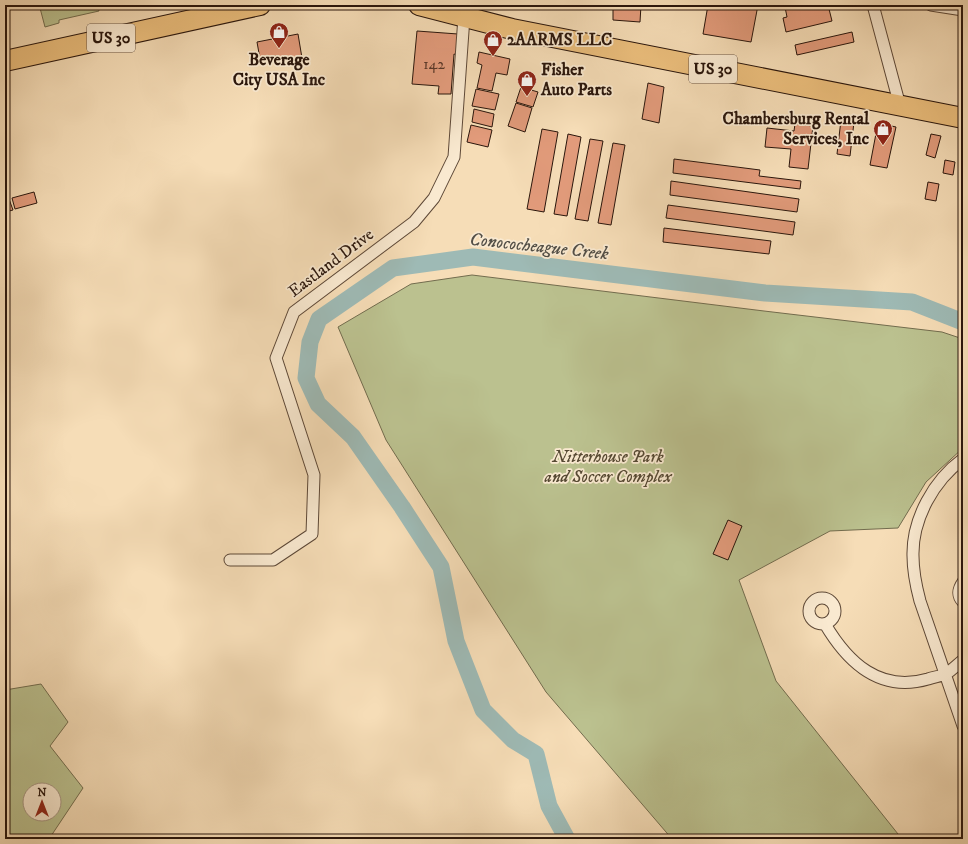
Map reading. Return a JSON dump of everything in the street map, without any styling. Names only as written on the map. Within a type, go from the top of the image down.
[{"type":"highway","name":"US 30","points":[[5,61],[260,5]]},
{"type":"highway","name":"US 30","points":[[421,5],[464,17],[596,46],[963,118]]},
{"type":"street","points":[[873,5],[900,106]]},
{"type":"street","points":[[931,5],[963,10]]},
{"type":"street","name":"Eastland Drive","points":[[230,560],[273,560],[312,534],[314,475],[276,358],[294,312],[414,222],[434,198],[454,157],[464,17]]},
{"type":"street","points":[[963,459],[952,467],[930,495],[920,517],[913,554],[915,580],[920,601],[963,726]]},
{"type":"street","points":[[963,582],[958,591],[963,602]]},
{"type":"street","points":[[825,624],[835,642],[852,661],[873,675],[894,682],[916,682],[946,674],[963,660]]},
{"type":"green space","points":[[45,5],[98,5],[99,11],[59,20],[59,23],[45,27],[40,8],[45,7]]},
{"type":"green space","name":"Nitterhouse Park and Soccer Complex","points":[[472,275],[942,332],[963,339],[963,448],[926,482],[898,528],[830,531],[739,580],[776,681],[902,839],[672,839],[546,692],[386,440],[338,327],[411,284]]},
{"type":"green space","points":[[41,684],[68,722],[50,746],[83,788],[62,820],[62,782],[22,782],[22,822],[60,822],[49,839],[5,839],[5,690]]},
{"type":"building","points":[[613,5],[641,5],[640,22],[613,20]]},
{"type":"building","points":[[708,5],[758,5],[751,42],[703,34]]},
{"type":"building","points":[[789,5],[828,5],[832,21],[786,32],[783,18],[787,17],[785,7]]},
{"type":"building","points":[[417,31],[458,34],[457,55],[454,54],[451,94],[438,94],[439,86],[412,84]]},
{"type":"building","points":[[852,32],[854,42],[797,55],[795,45]]},
{"type":"building","name":"Beverage City USA Inc","points":[[298,34],[302,58],[277,62],[276,56],[260,59],[257,42]]},
{"type":"building","points":[[479,52],[510,59],[507,75],[496,73],[492,91],[477,88],[482,65],[477,63]]},
{"type":"building","points":[[648,83],[664,87],[659,123],[642,119]]},
{"type":"building","name":"Fisher Auto Parts","points":[[521,87],[538,92],[533,107],[516,102]]},
{"type":"building","points":[[476,89],[499,94],[495,110],[472,106]]},
{"type":"building","points":[[516,103],[532,108],[525,132],[508,126]]},
{"type":"building","points":[[474,109],[494,114],[492,127],[472,122]]},
{"type":"building","points":[[841,120],[854,122],[850,156],[837,154]]},
{"type":"building","name":"Chambersburg Rental Services, Inc","points":[[878,123],[896,127],[887,168],[870,165]]},
{"type":"building","points":[[795,124],[813,126],[808,169],[789,167],[791,149],[765,147],[767,128],[794,131]]},
{"type":"building","points":[[471,125],[492,130],[488,147],[467,142]]},
{"type":"building","points":[[542,129],[558,132],[544,212],[527,209]]},
{"type":"building","points":[[568,134],[581,137],[567,216],[554,214]]},
{"type":"building","points":[[931,134],[941,136],[935,158],[926,155]]},
{"type":"building","points":[[590,139],[603,141],[588,221],[575,219]]},
{"type":"building","points":[[613,143],[625,145],[611,225],[598,223]]},
{"type":"building","points":[[674,159],[760,170],[759,176],[801,181],[800,189],[673,173]]},
{"type":"building","points":[[945,160],[955,162],[953,175],[943,173]]},
{"type":"building","points":[[671,181],[799,199],[797,212],[670,195]]},
{"type":"building","points":[[928,182],[939,184],[936,201],[925,199]]},
{"type":"building","points":[[34,192],[37,203],[15,209],[12,198]]},
{"type":"building","points":[[9,199],[13,210],[5,212],[5,200]]},
{"type":"building","points":[[668,205],[795,222],[793,235],[666,218]]},
{"type":"building","points":[[664,228],[771,241],[769,254],[663,242]]},
{"type":"building","points":[[728,520],[742,526],[728,560],[713,554]]},
{"type":"waterway","name":"Conococheague Creek","points":[[567,839],[549,806],[536,754],[513,740],[483,710],[456,641],[441,567],[402,507],[353,437],[318,404],[306,378],[310,342],[319,319],[393,268],[473,257],[765,293],[912,302],[963,322]]},
{"type":"place","name":"Beverage City USA Inc","points":[[279,49]]},
{"type":"place","name":"2AARMS LLC","points":[[493,57]]},
{"type":"place","name":"Fisher Auto Parts","points":[[527,97]]},
{"type":"place","name":"Chambersburg Rental Services, Inc","points":[[883,146]]}]
